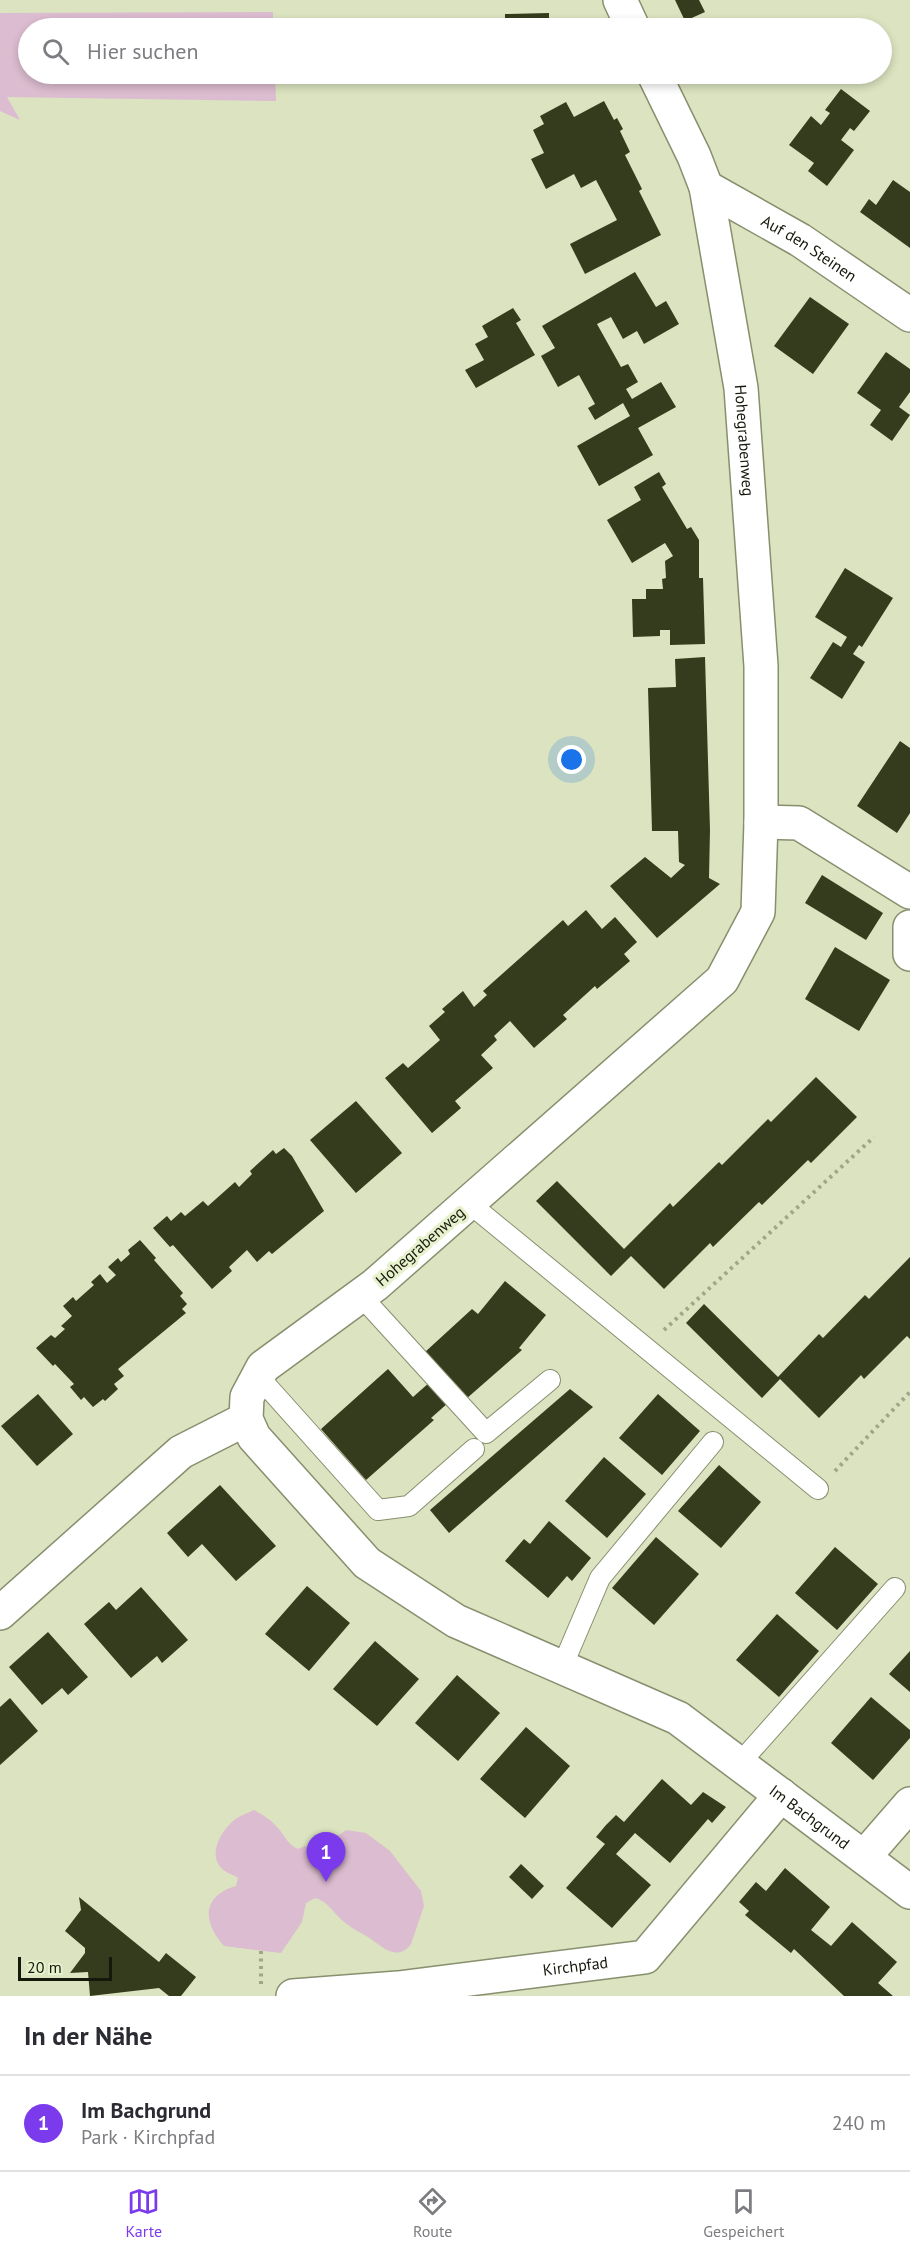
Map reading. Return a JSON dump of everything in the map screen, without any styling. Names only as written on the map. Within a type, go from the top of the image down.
[{"type":"street","points":[[620,0],[628,18]]},
{"type":"street","name":"Hohegrabenweg","points":[[246,1419],[247,1397],[263,1367],[361,1296],[722,980],[758,912],[761,822],[760,666],[741,388],[706,187],[694,156],[659,84]]},
{"type":"street","name":"Auf den Steinen","points":[[706,187],[800,240],[910,315]]},
{"type":"street","points":[[761,822],[800,823],[910,892]]},
{"type":"street","points":[[910,927],[910,954]]},
{"type":"street","points":[[0,1613],[181,1452],[246,1419]]},
{"type":"street","name":"Im Bachgrund","points":[[246,1419],[254,1437],[367,1563],[456,1621],[678,1718],[910,1892]]},
{"type":"street","name":"Kirchpfad","points":[[293,1996],[398,1992],[645,1958],[781,1795]]},
{"type":"street","points":[[864,1857],[910,1804]]},
{"type":"lane","points":[[469,1203],[818,1489]]},
{"type":"lane","points":[[361,1296],[486,1433],[550,1380]]},
{"type":"lane","points":[[258,1376],[378,1510],[409,1506],[474,1449]]},
{"type":"lane","points":[[562,1667],[600,1578],[713,1442]]},
{"type":"lane","points":[[739,1764],[895,1588]]},
{"type":"path","points":[[645,1347],[874,1137]]},
{"type":"path","points":[[818,1489],[910,1392]]},
{"type":"path","points":[[261,1951],[261,1996]]},
{"type":"shaded area","points":[[273,12],[273,18],[18,18],[18,84],[275,84],[276,101],[7,97],[20,120],[0,111],[0,13]]},
{"type":"shaded area","points":[[254,1810],[273,1823],[298,1849],[305,1846],[315,1852],[346,1830],[366,1833],[390,1851],[421,1891],[424,1906],[411,1944],[401,1952],[391,1952],[350,1926],[339,1918],[327,1904],[315,1898],[306,1903],[302,1922],[281,1953],[224,1946],[212,1927],[209,1910],[217,1896],[236,1886],[238,1878],[219,1865],[216,1851],[221,1836],[231,1823]]},
{"type":"building","points":[[675,0],[699,0],[705,12],[692,18],[684,18]]},
{"type":"building","points":[[549,13],[549,18],[505,18],[505,14]]},
{"type":"building","points":[[841,89],[870,111],[854,131],[850,128],[841,140],[854,150],[827,186],[808,171],[814,163],[789,145],[811,116],[821,125],[830,113],[825,110]]},
{"type":"building","points":[[604,101],[614,120],[617,118],[623,129],[620,131],[630,152],[625,155],[642,189],[639,191],[661,235],[585,274],[570,244],[617,220],[596,180],[581,188],[574,174],[546,189],[531,159],[544,153],[533,130],[544,124],[540,116],[566,102],[574,117]]},
{"type":"building","points":[[893,180],[910,192],[910,248],[860,212],[869,199],[876,205]]},
{"type":"building","points":[[635,272],[656,307],[666,301],[679,324],[644,344],[637,331],[623,339],[611,317],[597,324],[621,367],[628,364],[638,382],[626,389],[632,399],[661,382],[676,407],[638,428],[653,455],[599,486],[577,446],[630,416],[623,403],[595,420],[588,408],[595,404],[579,375],[558,387],[541,356],[555,348],[542,326]]},
{"type":"building","points":[[810,297],[849,324],[813,374],[774,346]]},
{"type":"building","points":[[513,308],[521,320],[516,323],[535,355],[476,388],[465,370],[484,360],[475,344],[488,337],[482,326]]},
{"type":"building","points":[[886,352],[910,369],[910,392],[899,407],[910,415],[892,441],[870,425],[881,410],[857,393]]},
{"type":"building","points":[[659,472],[666,484],[662,487],[687,529],[691,527],[699,540],[699,578],[703,578],[705,644],[670,645],[670,630],[660,630],[660,636],[633,637],[632,599],[646,599],[646,589],[663,589],[662,579],[666,578],[665,561],[673,556],[665,543],[632,563],[607,520],[641,500],[634,487]]},
{"type":"building","points":[[845,568],[893,598],[862,647],[859,645],[853,654],[865,662],[842,699],[810,678],[833,642],[841,647],[847,637],[815,617]]},
{"type":"building","points":[[705,657],[710,830],[709,878],[720,884],[657,938],[610,886],[645,857],[671,878],[685,865],[679,862],[678,831],[652,831],[648,688],[676,687],[675,659]]},
{"type":"building","points":[[900,741],[910,748],[910,813],[897,833],[857,806]]},
{"type":"building","points":[[822,875],[883,913],[866,940],[805,903]]},
{"type":"building","points":[[586,910],[602,929],[615,917],[637,942],[624,954],[630,961],[597,989],[595,986],[563,1015],[567,1019],[534,1048],[510,1021],[494,1036],[497,1040],[481,1055],[493,1068],[455,1101],[461,1108],[432,1133],[385,1078],[403,1063],[408,1068],[440,1040],[429,1026],[445,1012],[442,1009],[463,991],[474,1007],[487,995],[483,991],[563,920],[568,926]]},
{"type":"building","points":[[835,947],[890,980],[859,1031],[805,999]]},
{"type":"building","points":[[816,1077],[857,1117],[811,1163],[808,1160],[762,1205],[759,1202],[713,1247],[710,1243],[664,1289],[631,1256],[611,1276],[536,1201],[557,1181],[624,1249],[670,1203],[673,1207],[719,1162],[722,1165],[768,1119],[771,1122]]},
{"type":"building","points":[[356,1101],[402,1153],[356,1193],[310,1140]]},
{"type":"building","points":[[284,1148],[292,1156],[324,1211],[272,1254],[269,1251],[257,1262],[247,1250],[229,1267],[232,1271],[212,1289],[173,1245],[170,1247],[153,1228],[167,1216],[171,1221],[181,1212],[185,1216],[203,1201],[208,1206],[235,1182],[239,1187],[252,1174],[250,1171],[273,1150],[276,1154]]},
{"type":"building","points":[[140,1240],[183,1293],[180,1296],[187,1304],[182,1309],[186,1313],[118,1369],[124,1376],[114,1384],[118,1389],[105,1401],[103,1399],[93,1407],[84,1397],[81,1400],[70,1387],[74,1384],[36,1348],[51,1335],[55,1338],[65,1329],[61,1326],[72,1316],[63,1306],[73,1297],[76,1301],[94,1285],[91,1282],[100,1274],[107,1283],[116,1275],[108,1267],[118,1258],[121,1262],[130,1254],[128,1250]]},
{"type":"building","points":[[910,1257],[910,1339],[907,1336],[864,1379],[861,1375],[819,1418],[780,1379],[762,1398],[686,1323],[704,1304],[778,1377],[819,1334],[823,1338],[865,1295],[869,1299]]},
{"type":"building","points":[[505,1281],[546,1315],[519,1348],[522,1350],[466,1399],[424,1353],[472,1309],[478,1314]]},
{"type":"building","points":[[388,1369],[413,1397],[430,1382],[448,1403],[431,1418],[434,1420],[366,1480],[321,1429]]},
{"type":"building","points":[[570,1389],[593,1407],[449,1533],[430,1510]]},
{"type":"building","points":[[38,1394],[73,1434],[37,1466],[1,1426]]},
{"type":"building","points":[[658,1394],[700,1431],[662,1475],[619,1438]]},
{"type":"building","points":[[604,1457],[646,1494],[607,1538],[565,1501]]},
{"type":"building","points":[[719,1465],[761,1502],[721,1548],[678,1511]]},
{"type":"building","points":[[220,1485],[276,1546],[236,1581],[202,1544],[188,1557],[167,1533]]},
{"type":"building","points":[[549,1521],[591,1558],[572,1581],[567,1576],[548,1598],[505,1561],[524,1539],[530,1544]]},
{"type":"building","points":[[656,1537],[699,1574],[654,1625],[612,1588]]},
{"type":"building","points":[[835,1547],[878,1584],[837,1630],[795,1593]]},
{"type":"building","points":[[307,1586],[350,1623],[309,1671],[265,1634]]},
{"type":"building","points":[[141,1587],[188,1640],[162,1663],[157,1656],[131,1678],[84,1624],[109,1602],[116,1610]]},
{"type":"building","points":[[777,1614],[819,1651],[779,1697],[736,1660]]},
{"type":"building","points":[[48,1632],[88,1677],[68,1695],[62,1688],[42,1705],[9,1667]]},
{"type":"building","points":[[375,1641],[419,1679],[377,1726],[333,1689]]},
{"type":"building","points":[[910,1651],[910,1692],[889,1674]]},
{"type":"building","points":[[457,1675],[500,1713],[458,1761],[415,1723]]},
{"type":"building","points":[[871,1697],[910,1730],[910,1738],[873,1780],[831,1743]]},
{"type":"building","points":[[10,1698],[38,1731],[0,1765],[0,1707]]},
{"type":"building","points":[[526,1727],[570,1766],[525,1818],[480,1779]]},
{"type":"building","points":[[662,1779],[691,1805],[703,1792],[726,1807],[712,1823],[708,1819],[670,1863],[635,1833],[616,1854],[651,1885],[612,1928],[566,1888],[605,1844],[596,1837],[606,1825],[616,1815],[624,1822]]},
{"type":"building","points":[[521,1864],[544,1886],[532,1899],[509,1877]]},
{"type":"building","points":[[785,1868],[830,1907],[811,1930],[831,1946],[852,1922],[897,1962],[878,1983],[893,1996],[844,1996],[794,1949],[791,1953],[745,1915],[749,1911],[739,1902],[756,1882],[766,1891]]},
{"type":"building","points":[[79,1897],[159,1962],[166,1953],[196,1977],[181,1996],[169,1996],[159,1988],[90,1996],[88,1972],[70,1973],[85,1953],[85,1948],[65,1931],[81,1910]]},
{"type":"place","name":"Im Bachgrund","points":[[326,1882]]}]
